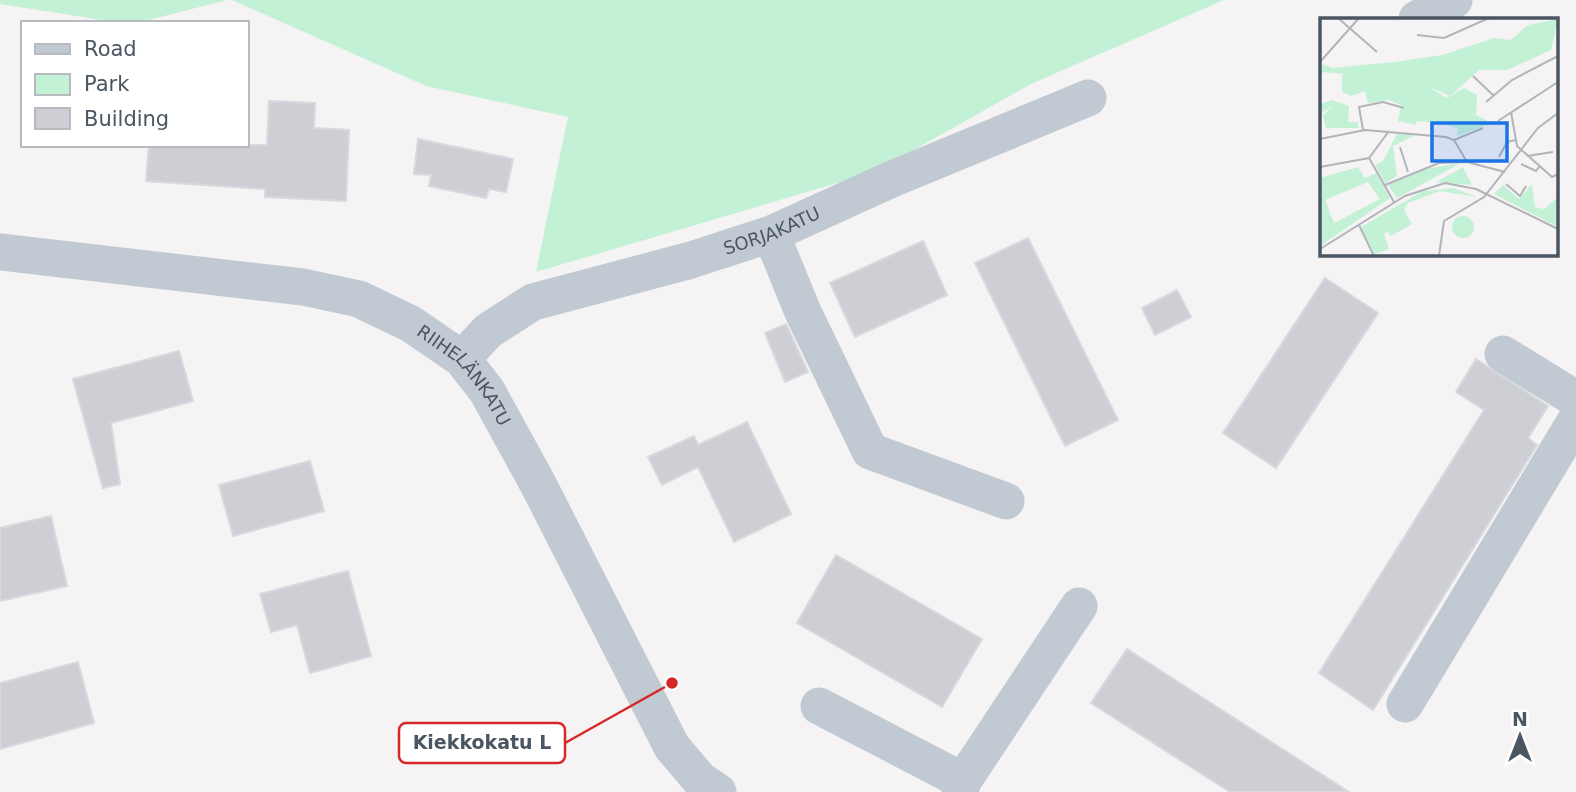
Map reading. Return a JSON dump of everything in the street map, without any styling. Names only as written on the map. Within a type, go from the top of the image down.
[{"type":"street","points":[[1419,18],[1454,0]]},
{"type":"street","name":"SORJAKATU","points":[[461,359],[488,331],[533,302],[691,260],[771,234],[892,179],[1088,98]]},
{"type":"street","points":[[771,234],[803,312],[870,451],[1006,501]]},
{"type":"street","name":"RIIHELÄNKATU","points":[[0,251],[303,287],[359,299],[411,324],[461,359],[487,391],[672,747],[700,780],[718,792]]},
{"type":"street","points":[[1503,354],[1576,399]]},
{"type":"street","points":[[1405,704],[1576,420]]},
{"type":"street","points":[[819,706],[962,787],[1079,606]]},
{"type":"green space","points":[[0,0],[227,0],[145,21],[107,21],[0,4]]},
{"type":"green space","points":[[232,0],[1224,0],[1031,84],[875,172],[536,272],[568,117],[426,86]]},
{"type":"building","points":[[269,101],[315,103],[314,128],[349,130],[346,201],[265,197],[265,189],[146,181],[149,147],[267,145]]},
{"type":"building","points":[[418,139],[513,159],[506,192],[489,189],[486,198],[429,186],[431,175],[414,174]]},
{"type":"building","points":[[1028,238],[1118,420],[1065,446],[975,263]]},
{"type":"building","points":[[923,241],[947,295],[855,337],[830,283]]},
{"type":"building","points":[[1325,278],[1378,313],[1276,468],[1223,433]]},
{"type":"building","points":[[1177,290],[1191,317],[1155,335],[1142,308]]},
{"type":"building","points":[[786,324],[808,372],[785,382],[765,333]]},
{"type":"building","points":[[179,351],[193,401],[111,423],[120,484],[103,488],[73,379]]},
{"type":"building","points":[[1476,359],[1548,406],[1528,438],[1537,445],[1373,710],[1319,673],[1484,410],[1456,392]]},
{"type":"building","points":[[747,422],[791,514],[734,542],[698,467],[662,485],[648,457],[694,436],[698,445]]},
{"type":"building","points":[[310,461],[324,511],[233,536],[219,485]]},
{"type":"building","points":[[51,516],[67,586],[0,601],[0,528]]},
{"type":"building","points":[[836,555],[982,639],[942,707],[797,623]]},
{"type":"building","points":[[348,571],[371,656],[310,673],[297,625],[271,632],[260,594]]},
{"type":"building","points":[[1127,649],[1349,792],[1230,792],[1091,703]]},
{"type":"building","points":[[78,662],[94,723],[0,749],[0,683]]},
{"type":"place","name":"Kiekkokatu L","points":[[672,683]]}]
